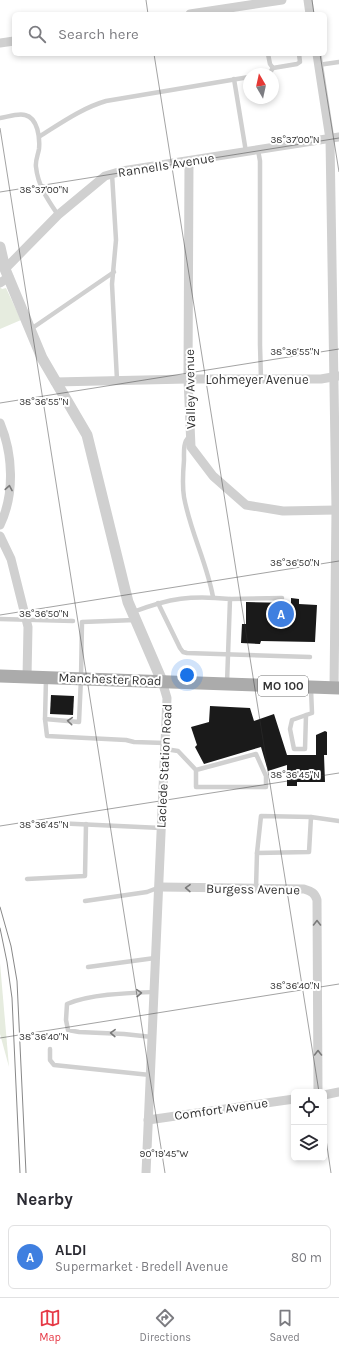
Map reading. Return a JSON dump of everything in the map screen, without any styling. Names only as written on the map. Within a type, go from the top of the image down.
[{"type":"main road","name":"Manchester Road","points":[[0,676],[337,688]]},
{"type":"street","points":[[203,12],[282,0]]},
{"type":"street","points":[[308,0],[310,12]]},
{"type":"street","points":[[0,43],[12,41]]},
{"type":"street","points":[[316,56],[334,138],[337,688]]},
{"type":"street","name":"Rannells Avenue","points":[[5,277],[58,215],[105,176],[122,171],[334,138]]},
{"type":"street","name":"Valley Avenue","points":[[189,161],[188,379],[191,447],[213,476],[246,505],[283,511],[336,510]]},
{"type":"street","name":"Laclede Station Road","points":[[0,247],[5,277],[42,358],[87,435],[128,602],[162,682],[167,698],[161,828],[160,888],[155,958],[146,1173]]},
{"type":"street","name":"Lohmeyer Avenue","points":[[55,382],[188,379],[321,379],[336,376]]},
{"type":"street","points":[[0,423],[6,439],[11,477],[6,507],[0,525]]},
{"type":"street","points":[[0,536],[11,559],[27,620],[27,676]]},
{"type":"street","name":"Burgess Avenue","points":[[160,888],[304,889],[315,894],[317,900],[318,1089]]},
{"type":"street","points":[[327,1094],[339,1092]]},
{"type":"street","name":"Comfort Avenue","points":[[148,1120],[291,1099]]},
{"type":"lane","points":[[268,56],[270,64],[273,68],[297,64],[300,62],[299,56]]},
{"type":"lane","points":[[318,65],[339,62]]},
{"type":"lane","points":[[40,136],[81,111],[106,101],[243,78]]},
{"type":"lane","points":[[234,79],[246,152]]},
{"type":"lane","points":[[0,118],[24,114],[32,119],[40,136],[36,165],[39,184],[58,215]]},
{"type":"lane","points":[[258,150],[260,161],[260,345],[262,379]]},
{"type":"lane","points":[[112,174],[116,240],[112,284],[117,380]]},
{"type":"lane","points":[[30,330],[114,272]]},
{"type":"lane","points":[[191,435],[186,442],[184,451],[184,497],[193,532],[208,575],[212,597]]},
{"type":"lane","points":[[45,720],[79,722],[82,678],[82,622],[134,616],[158,603],[173,599],[212,597],[230,599],[282,598]]},
{"type":"lane","points":[[227,684],[230,599]]},
{"type":"lane","points":[[158,603],[183,652],[228,655],[310,657]]},
{"type":"lane","points":[[0,619],[73,621]]},
{"type":"lane","points":[[47,677],[45,720],[47,736],[126,740],[165,746],[178,751],[196,770],[196,787],[266,787],[266,776],[256,754],[196,770]]},
{"type":"lane","points":[[306,715],[305,749],[294,748],[290,729],[292,720],[312,712],[312,687]]},
{"type":"lane","points":[[256,888],[257,853],[261,816],[311,817],[339,821]]},
{"type":"lane","points":[[257,853],[309,852],[311,817]]},
{"type":"lane","points":[[55,823],[161,828]]},
{"type":"lane","points":[[27,879],[85,876],[86,824]]},
{"type":"lane","points":[[85,901],[147,892],[160,888]]},
{"type":"lane","points":[[88,967],[155,958]]},
{"type":"lane","points":[[152,1037],[68,1030],[66,1020],[67,1004],[74,1001],[114,994],[154,992]]},
{"type":"lane","points":[[50,1049],[50,1060],[54,1066],[150,1074]]},
{"type":"shaded area","points":[[0,287],[2,289],[6,288],[21,320],[0,329]]},
{"type":"shaded area","points":[[0,963],[9,1067],[0,1034]]},
{"type":"building","points":[[291,598],[299,599],[299,604],[317,605],[315,642],[261,641],[260,644],[241,643],[242,624],[246,624],[246,602],[291,603]]},
{"type":"building","points":[[51,695],[74,696],[73,715],[50,714]]},
{"type":"building","points":[[210,706],[250,708],[254,721],[274,714],[287,755],[316,755],[316,735],[325,731],[327,732],[327,755],[324,755],[325,782],[297,782],[297,786],[287,786],[287,765],[268,771],[261,747],[204,764],[195,747],[197,745],[191,727],[209,722]]},
{"type":"tram line","points":[[0,907],[11,946],[17,981],[26,1173]]},
{"type":"tram line","points":[[0,928],[12,998],[20,1173]]},
{"type":"place","name":"ALDI","points":[[281,614]]}]
